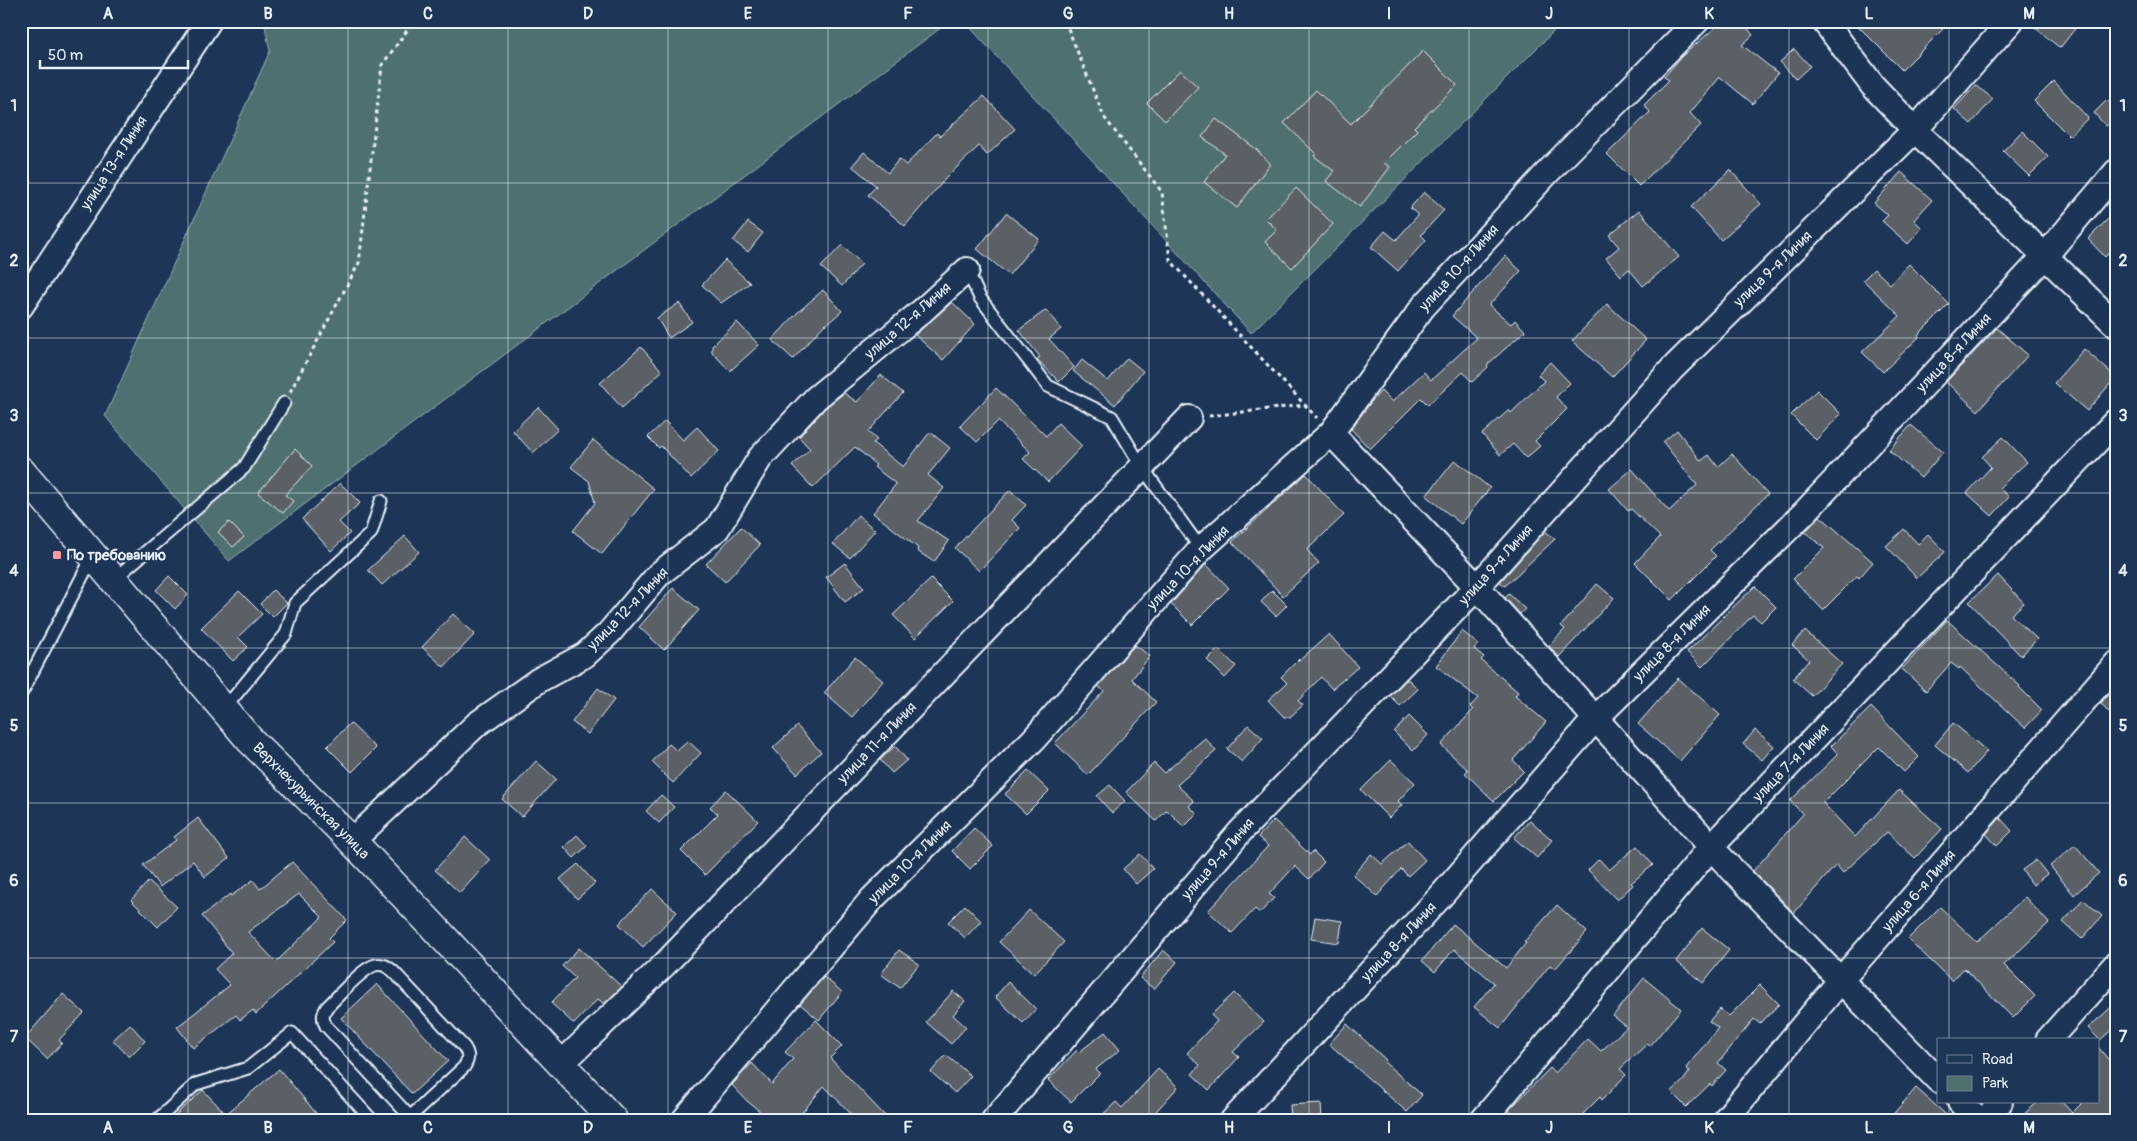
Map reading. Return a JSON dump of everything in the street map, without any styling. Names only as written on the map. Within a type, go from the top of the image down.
[{"type":"street","name":"улица 13-я Линия","points":[[21,306],[208,21]]},
{"type":"street","name":"улица 10-я Линия","points":[[684,1120],[872,899],[1032,740],[1202,549],[1331,433],[1423,307],[1547,173],[1697,21]]},
{"type":"street","points":[[1824,21],[1873,86],[1915,130],[2116,325]]},
{"type":"street","name":"улица 9-я Линия","points":[[994,1120],[1240,832],[1477,587],[1672,369],[1915,130],[2011,21]]},
{"type":"street","name":"улица 8-я Линия","points":[[1233,1120],[1440,897],[1596,718],[1805,512],[2044,256],[2116,172]]},
{"type":"street","name":"улица 12-я Линия","points":[[352,841],[477,724],[539,680],[585,655],[609,633],[659,574],[717,529],[760,458],[816,398],[922,311],[967,270]]},
{"type":"street","name":"улица 11-я Линия","points":[[561,1064],[664,965],[1189,418]]},
{"type":"street","name":"улица 7-я Линия","points":[[1483,1120],[1711,846],[2116,421]]},
{"type":"street","points":[[1331,433],[1477,587],[1711,846],[1937,1079]]},
{"type":"street","name":"Верхнекурьинская улица","points":[[21,470],[250,740],[352,841],[613,1120]]},
{"type":"street","name":"улица 6-я Линия","points":[[1725,1120],[1840,981],[2116,664]]},
{"type":"street","points":[[2050,1038],[2116,964]]},
{"type":"street","points":[[1962,1104],[1978,1120]]},
{"type":"street","points":[[1986,1120],[1998,1104]]},
{"type":"lane","points":[[967,270],[980,298],[1048,386],[1112,417],[1142,467],[1202,549]]},
{"type":"lane","points":[[114,579],[244,468],[284,403]]},
{"type":"lane","points":[[224,709],[286,634],[295,603],[371,533],[381,501]]},
{"type":"lane","points":[[21,694],[92,556]]},
{"type":"lane","points":[[376,965],[385,965],[393,971],[468,1053],[468,1060],[464,1067],[412,1118],[326,1026],[323,1020],[323,1012],[327,1007],[367,970],[376,965]]},
{"type":"lane","points":[[157,1120],[196,1084],[248,1068],[292,1033],[372,1120]]},
{"type":"path","points":[[284,403],[359,263],[382,65],[414,21]]},
{"type":"path","points":[[1065,21],[1104,117],[1162,192],[1170,260],[1331,433]]},
{"type":"path","points":[[1189,418],[1304,405]]},
{"type":"green space","points":[[264,21],[950,21],[229,561],[105,416],[270,51]]},
{"type":"green space","points":[[964,21],[1564,21],[1251,333]]},
{"type":"building","points":[[1723,21],[1742,21],[1753,35],[1742,45],[1778,73],[1753,104],[1720,77],[1690,113],[1701,125],[1639,186],[1607,154],[1650,112],[1644,105],[1669,80],[1664,77],[1682,56]]},
{"type":"building","points":[[1853,21],[1951,21],[1902,70]]},
{"type":"building","points":[[2027,21],[2081,21],[2060,48]]},
{"type":"building","points":[[1794,49],[1810,66],[1796,79],[1780,62]]},
{"type":"building","points":[[1423,51],[1457,85],[1414,127],[1417,130],[1384,163],[1390,167],[1360,207],[1326,181],[1334,171],[1314,156],[1316,154],[1284,123],[1316,90],[1351,124]]},
{"type":"building","points":[[1180,70],[1198,87],[1165,121],[1147,103]]},
{"type":"building","points":[[2054,81],[2088,118],[2069,136],[2034,101]]},
{"type":"building","points":[[1976,85],[1993,99],[1971,124],[1954,109]]},
{"type":"building","points":[[984,96],[1015,129],[987,155],[979,146],[946,178],[905,226],[868,195],[876,186],[852,166],[864,152],[888,173],[899,159],[906,165],[937,133],[940,136]]},
{"type":"building","points":[[2107,100],[2116,109],[2116,118],[2106,126],[2094,113]]},
{"type":"building","points":[[1216,119],[1256,149],[1270,164],[1237,208],[1204,182],[1225,154],[1202,137]]},
{"type":"building","points":[[2022,131],[2048,157],[2029,176],[2003,151]]},
{"type":"building","points":[[1730,170],[1761,204],[1721,240],[1691,207]]},
{"type":"building","points":[[1901,172],[1932,200],[1914,220],[1922,228],[1908,244],[1882,221],[1888,215],[1874,203]]},
{"type":"building","points":[[1296,188],[1333,224],[1292,268],[1265,242],[1277,230],[1266,219]]},
{"type":"building","points":[[1424,192],[1444,210],[1421,235],[1426,240],[1398,271],[1371,247],[1385,231],[1396,240],[1418,215],[1410,208]]},
{"type":"building","points":[[1639,210],[1679,257],[1643,286],[1629,269],[1621,276],[1606,258],[1619,247],[1609,235]]},
{"type":"building","points":[[2116,211],[2116,246],[2105,257],[2088,239]]},
{"type":"building","points":[[1006,213],[1039,239],[1009,275],[977,249]]},
{"type":"building","points":[[748,222],[763,233],[748,252],[733,241]]},
{"type":"building","points":[[842,245],[862,264],[842,286],[821,267]]},
{"type":"building","points":[[1505,256],[1521,271],[1489,305],[1511,324],[1515,320],[1525,331],[1487,365],[1488,367],[1472,382],[1463,372],[1428,405],[1421,398],[1370,449],[1351,429],[1381,391],[1392,402],[1424,372],[1431,380],[1477,338],[1452,316]]},
{"type":"building","points":[[725,260],[750,283],[721,303],[702,285]]},
{"type":"building","points":[[1909,264],[1949,304],[1883,372],[1862,352],[1900,316],[1863,280],[1874,269],[1890,284]]},
{"type":"building","points":[[823,290],[842,311],[825,324],[793,359],[772,340],[796,314]]},
{"type":"building","points":[[952,302],[975,324],[943,360],[915,335]]},
{"type":"building","points":[[679,303],[692,322],[669,338],[657,318]]},
{"type":"building","points":[[1607,304],[1646,340],[1612,377],[1572,341]]},
{"type":"building","points":[[1046,310],[1061,329],[1049,339],[1074,367],[1059,382],[1037,359],[1040,357],[1019,330]]},
{"type":"building","points":[[737,322],[759,345],[730,371],[712,352],[712,346]]},
{"type":"building","points":[[1997,328],[2028,355],[1978,411],[1946,382]]},
{"type":"building","points":[[641,347],[662,371],[622,408],[600,383]]},
{"type":"building","points":[[2084,349],[2116,377],[2087,411],[2054,383]]},
{"type":"building","points":[[1127,358],[1143,371],[1115,405],[1073,371],[1082,360],[1108,381]]},
{"type":"building","points":[[1550,362],[1570,383],[1556,397],[1567,409],[1535,441],[1540,446],[1526,458],[1513,444],[1500,455],[1482,434],[1509,410],[1511,413],[1544,381],[1538,375]]},
{"type":"building","points":[[881,375],[903,393],[868,432],[877,440],[873,443],[903,467],[930,432],[950,448],[928,475],[944,488],[918,521],[949,541],[934,562],[917,551],[918,548],[873,513],[896,484],[874,467],[876,465],[855,447],[813,488],[792,466],[810,449],[799,437],[825,408],[844,393],[857,402]]},
{"type":"building","points":[[996,388],[1046,436],[1058,423],[1082,446],[1048,482],[1023,459],[1030,452],[998,421],[977,442],[960,426]]},
{"type":"building","points":[[1817,390],[1841,414],[1816,440],[1791,415]]},
{"type":"building","points":[[538,407],[558,429],[533,453],[513,431]]},
{"type":"building","points":[[665,421],[683,440],[697,427],[719,451],[691,478],[661,446],[659,448],[648,437]]},
{"type":"building","points":[[1911,425],[1943,452],[1921,478],[1889,450]]},
{"type":"building","points":[[1677,430],[1701,461],[1709,455],[1718,467],[1732,454],[1768,494],[1710,550],[1716,556],[1672,600],[1635,563],[1660,537],[1631,509],[1628,511],[1609,489],[1632,469],[1669,511],[1697,485],[1663,442]]},
{"type":"building","points":[[2003,437],[2027,462],[1999,488],[2009,497],[1992,516],[1967,493],[1991,467],[1982,457]]},
{"type":"building","points":[[593,440],[654,489],[602,554],[573,531],[595,503],[589,481],[571,467]]},
{"type":"building","points":[[295,449],[312,466],[285,495],[293,501],[283,513],[258,493]]},
{"type":"building","points":[[1455,460],[1490,488],[1461,524],[1426,496]]},
{"type":"building","points":[[1306,474],[1344,515],[1307,550],[1319,563],[1283,596],[1232,542]]},
{"type":"building","points":[[340,483],[360,503],[339,522],[350,533],[331,551],[302,519]]},
{"type":"building","points":[[1010,490],[1026,505],[1012,520],[1020,528],[979,571],[955,548]]},
{"type":"building","points":[[858,515],[875,530],[850,558],[833,544]]},
{"type":"building","points":[[1820,516],[1873,562],[1859,578],[1857,576],[1823,610],[1793,579],[1824,548],[1805,532]]},
{"type":"building","points":[[229,522],[244,537],[233,547],[218,532]]},
{"type":"building","points":[[741,527],[760,545],[725,582],[706,564]]},
{"type":"building","points":[[1904,529],[1918,544],[1928,534],[1945,552],[1917,578],[1886,546]]},
{"type":"building","points":[[1545,531],[1555,539],[1505,586],[1500,582]]},
{"type":"building","points":[[405,536],[419,552],[382,585],[368,570]]},
{"type":"building","points":[[845,563],[864,588],[845,602],[826,577]]},
{"type":"building","points":[[1206,564],[1229,588],[1192,625],[1171,604]]},
{"type":"building","points":[[1998,575],[2024,603],[2011,615],[2037,639],[2021,656],[1969,602]]},
{"type":"building","points":[[169,576],[188,595],[175,609],[156,590]]},
{"type":"building","points":[[931,579],[953,601],[915,638],[893,615]]},
{"type":"building","points":[[1597,584],[1614,598],[1559,657],[1549,646],[1565,629],[1561,626]]},
{"type":"building","points":[[1755,586],[1776,607],[1761,622],[1753,615],[1702,667],[1687,652]]},
{"type":"building","points":[[673,588],[699,610],[664,650],[639,627]]},
{"type":"building","points":[[273,590],[287,603],[273,617],[260,604]]},
{"type":"building","points":[[1272,590],[1287,605],[1276,616],[1261,602]]},
{"type":"building","points":[[239,591],[262,614],[238,637],[248,647],[233,661],[201,628]]},
{"type":"building","points":[[1509,594],[1525,609],[1520,614],[1505,598]]},
{"type":"building","points":[[453,614],[475,634],[444,667],[422,647]]},
{"type":"building","points":[[1947,620],[2020,686],[2042,710],[2025,728],[1960,667],[1959,669],[1951,663],[1926,691],[1902,669]]},
{"type":"building","points":[[1462,631],[1478,644],[1474,649],[1484,657],[1481,660],[1518,692],[1515,696],[1546,722],[1513,760],[1524,771],[1494,801],[1465,773],[1468,770],[1441,745],[1473,710],[1470,707],[1478,698],[1436,666]]},
{"type":"building","points":[[1805,631],[1842,664],[1812,696],[1793,679],[1809,660],[1792,645]]},
{"type":"building","points":[[1329,634],[1358,667],[1332,689],[1321,677],[1298,701],[1303,705],[1290,717],[1284,717],[1268,700],[1287,683],[1281,677]]},
{"type":"building","points":[[1135,645],[1150,656],[1132,679],[1156,702],[1088,775],[1055,743],[1104,691],[1098,686]]},
{"type":"building","points":[[1218,649],[1236,666],[1225,678],[1207,660]]},
{"type":"building","points":[[855,657],[883,681],[852,717],[824,693]]},
{"type":"building","points":[[1678,678],[1720,715],[1680,761],[1638,724]]},
{"type":"building","points":[[1406,680],[1409,680],[1418,689],[1400,706],[1390,696]]},
{"type":"building","points":[[2116,685],[2116,720],[2101,703]]},
{"type":"building","points":[[598,688],[614,700],[588,734],[572,722]]},
{"type":"building","points":[[1871,707],[1919,757],[1904,772],[1879,747],[1823,803],[1855,837],[1899,790],[1942,829],[1915,858],[1887,832],[1843,873],[1836,865],[1794,913],[1753,871],[1803,814],[1790,801],[1838,754],[1831,746]]},
{"type":"building","points":[[1409,716],[1428,735],[1413,751],[1394,732]]},
{"type":"building","points":[[350,723],[376,748],[352,772],[327,747]]},
{"type":"building","points":[[1953,723],[1987,751],[1968,773],[1935,745]]},
{"type":"building","points":[[1248,725],[1263,738],[1242,762],[1227,749]]},
{"type":"building","points":[[797,726],[821,752],[797,774],[773,748]]},
{"type":"building","points":[[1755,730],[1774,746],[1762,760],[1743,744]]},
{"type":"building","points":[[1205,738],[1216,751],[1177,785],[1194,801],[1189,806],[1197,814],[1184,827],[1167,810],[1156,821],[1126,792],[1154,763],[1164,773]]},
{"type":"building","points":[[688,741],[701,753],[673,783],[652,762],[669,744],[677,751]]},
{"type":"building","points":[[895,746],[907,760],[892,773],[880,760]]},
{"type":"building","points":[[1391,760],[1415,783],[1398,801],[1402,805],[1389,818],[1361,790]]},
{"type":"building","points":[[536,761],[556,779],[522,817],[502,799]]},
{"type":"building","points":[[1028,771],[1049,791],[1026,814],[1005,794]]},
{"type":"building","points":[[1110,785],[1125,801],[1112,813],[1097,796]]},
{"type":"building","points":[[726,790],[758,821],[705,875],[681,851],[718,814],[710,807]]},
{"type":"building","points":[[661,795],[674,807],[659,823],[646,811]]},
{"type":"building","points":[[198,818],[229,858],[205,877],[193,861],[160,887],[143,865],[176,840],[174,837]]},
{"type":"building","points":[[2000,818],[2012,831],[1997,846],[1986,834]]},
{"type":"building","points":[[1274,820],[1310,855],[1313,851],[1324,862],[1309,879],[1295,866],[1269,894],[1274,898],[1260,913],[1255,909],[1232,933],[1208,911],[1268,846],[1258,837]]},
{"type":"building","points":[[1530,820],[1552,840],[1537,858],[1514,838]]},
{"type":"building","points":[[974,828],[993,846],[970,869],[952,851]]},
{"type":"building","points":[[577,835],[587,846],[574,858],[564,847]]},
{"type":"building","points":[[465,837],[490,860],[460,893],[435,870]]},
{"type":"building","points":[[1408,841],[1425,860],[1408,876],[1401,869],[1377,896],[1353,875],[1371,854],[1382,864]]},
{"type":"building","points":[[2075,845],[2099,873],[2074,895],[2050,866]]},
{"type":"building","points":[[1637,846],[1653,865],[1631,883],[1633,885],[1617,900],[1588,870],[1599,859],[1609,870]]},
{"type":"building","points":[[1140,854],[1153,869],[1136,884],[1123,869]]},
{"type":"building","points":[[2036,860],[2047,874],[2033,885],[2022,870]]},
{"type":"building","points":[[292,862],[347,920],[329,938],[333,942],[256,1014],[253,1010],[240,1020],[236,1015],[193,1048],[177,1027],[230,985],[215,969],[232,953],[202,916],[230,894],[231,896],[253,880],[260,889]],"holes":[[[299,894],[322,917],[276,962],[248,932]]]},
{"type":"building","points":[[578,864],[595,883],[577,899],[560,879]]},
{"type":"building","points":[[149,881],[177,907],[158,927],[131,900]]},
{"type":"building","points":[[652,889],[677,912],[643,947],[619,924]]},
{"type":"building","points":[[2025,897],[2049,923],[2004,965],[2035,996],[2013,1018],[1964,968],[1952,981],[1908,939],[1940,907],[1977,942]]},
{"type":"building","points":[[2083,899],[2102,916],[2082,939],[2063,922]]},
{"type":"building","points":[[965,905],[981,921],[965,938],[948,922]]},
{"type":"building","points":[[1557,905],[1587,932],[1555,969],[1550,965],[1500,1028],[1474,1007],[1494,983],[1454,949],[1435,972],[1422,961],[1453,924],[1506,968],[1526,943],[1524,942]]},
{"type":"building","points":[[1029,910],[1064,942],[1034,974],[999,942]]},
{"type":"building","points":[[1315,917],[1342,921],[1339,943],[1311,939]]},
{"type":"building","points":[[1702,928],[1729,950],[1703,983],[1676,961]]},
{"type":"building","points":[[579,948],[622,987],[604,1004],[598,999],[574,1024],[551,1003],[575,978],[562,966]]},
{"type":"building","points":[[899,950],[919,964],[900,988],[881,974]]},
{"type":"building","points":[[1163,950],[1177,962],[1154,989],[1140,978]]},
{"type":"building","points":[[824,977],[842,992],[819,1020],[800,1004]]},
{"type":"building","points":[[1644,978],[1681,1009],[1650,1046],[1647,1044],[1620,1069],[1626,1075],[1602,1100],[1600,1097],[1577,1120],[1518,1120],[1509,1110],[1550,1068],[1555,1073],[1588,1039],[1601,1051],[1627,1027],[1613,1016]]},
{"type":"building","points":[[1008,982],[1036,1009],[1023,1023],[995,997]]},
{"type":"building","points":[[377,984],[448,1061],[412,1094],[341,1018]]},
{"type":"building","points":[[1760,985],[1779,1004],[1760,1024],[1754,1019],[1718,1063],[1726,1070],[1712,1086],[1710,1084],[1686,1107],[1671,1092],[1683,1081],[1690,1071],[1686,1068],[1718,1028],[1709,1021],[1720,1009],[1729,1016]]},
{"type":"building","points":[[953,991],[965,1001],[953,1015],[966,1027],[951,1044],[926,1022]]},
{"type":"building","points":[[1234,993],[1264,1022],[1233,1052],[1239,1057],[1209,1090],[1192,1074],[1200,1065],[1187,1053],[1217,1021],[1211,1015]]},
{"type":"building","points":[[63,994],[84,1013],[59,1040],[62,1043],[47,1059],[25,1038]]},
{"type":"building","points":[[2116,1003],[2116,1026],[2100,1040],[2088,1028]]},
{"type":"building","points":[[816,1020],[842,1046],[830,1058],[889,1120],[857,1120],[824,1086],[796,1120],[771,1120],[747,1101],[732,1085],[752,1063],[772,1084],[793,1059],[785,1052]]},
{"type":"building","points":[[130,1024],[145,1041],[129,1057],[113,1040]]},
{"type":"building","points":[[1347,1024],[1386,1060],[1384,1062],[1422,1095],[1407,1112],[1329,1044]]},
{"type":"building","points":[[1105,1032],[1120,1050],[1096,1069],[1100,1073],[1071,1102],[1048,1080],[1077,1050],[1079,1052]]},
{"type":"building","points":[[2100,1049],[2116,1069],[2116,1120],[2017,1120],[2036,1104],[2064,1104],[2072,1113],[2081,1104],[2100,1104]]},
{"type":"building","points":[[946,1055],[971,1076],[955,1093],[931,1072]]},
{"type":"building","points":[[279,1069],[316,1113],[306,1120],[170,1120],[203,1090],[226,1114]]},
{"type":"building","points":[[1158,1069],[1178,1087],[1148,1120],[1097,1120],[1116,1102],[1122,1108]]},
{"type":"building","points":[[1916,1088],[1952,1120],[1888,1120]]},
{"type":"building","points":[[1321,1103],[1322,1120],[1291,1120],[1290,1105]]},
{"type":"place","name":"По требованию","points":[[57,555]]}]
